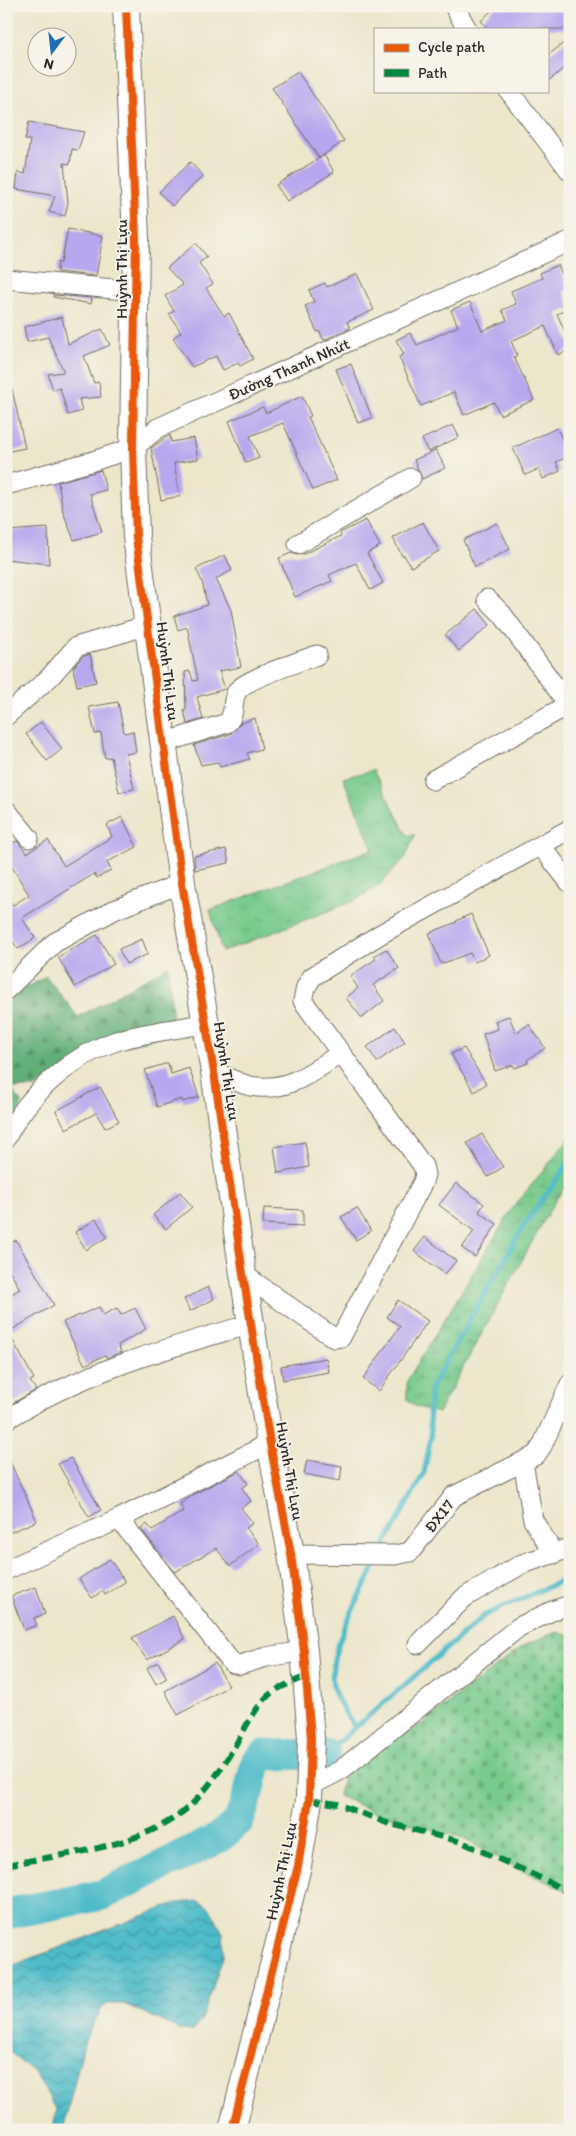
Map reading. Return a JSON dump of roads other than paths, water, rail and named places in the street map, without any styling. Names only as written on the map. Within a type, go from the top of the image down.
[{"type":"street","name":"Huỳnh Thị Lựu","points":[[126,6],[136,239],[133,448],[134,522],[182,883],[214,1072],[270,1443],[292,1554],[304,1651],[311,1738],[311,1779],[298,1866],[232,2130]]},
{"type":"street","points":[[454,6],[466,28]]},
{"type":"street","points":[[509,92],[570,171]]},
{"type":"street","name":"Đường Thanh Nhứt","points":[[6,485],[133,448],[158,428],[570,241]]},
{"type":"street","points":[[6,279],[135,291]]},
{"type":"street","points":[[298,544],[411,478]]},
{"type":"street","points":[[433,780],[569,706],[502,614],[487,599]]},
{"type":"street","points":[[6,716],[50,677],[76,647],[148,625]]},
{"type":"street","points":[[163,743],[227,723],[232,716],[235,696],[243,684],[317,655]]},
{"type":"street","points":[[6,810],[29,838]]},
{"type":"street","points":[[243,1274],[334,1338],[341,1337],[423,1182],[425,1174],[423,1166],[303,1001],[306,986],[312,977],[378,935],[570,830]]},
{"type":"street","points":[[541,846],[570,883]]},
{"type":"street","points":[[6,990],[54,943],[114,910],[182,883]]},
{"type":"street","points":[[6,1138],[16,1120],[37,1093],[88,1054],[122,1040],[206,1024]]},
{"type":"street","points":[[214,1072],[249,1086],[274,1087],[298,1081],[341,1053]]},
{"type":"street","points":[[6,1420],[95,1374],[130,1361],[251,1324]]},
{"type":"street","name":"ĐX17","points":[[292,1554],[395,1555],[410,1552],[454,1496],[536,1455],[542,1446],[570,1384]]},
{"type":"street","points":[[6,1570],[119,1519],[270,1443]]},
{"type":"street","points":[[418,1644],[465,1597],[522,1564],[562,1551],[533,1520],[523,1462]]},
{"type":"street","points":[[119,1519],[232,1663],[240,1665],[266,1657],[304,1651]]},
{"type":"street","points":[[311,1779],[341,1770],[519,1627],[552,1611],[570,1605]]},
{"type":"water","points":[[199,1901],[209,1907],[223,1933],[224,1954],[202,2019],[193,2031],[182,2030],[124,2004],[108,2004],[102,2008],[85,2040],[63,2130],[53,2130],[56,2109],[35,2073],[10,2052],[6,2051],[6,1968],[176,1903]]},
{"type":"waterway","points":[[382,1550],[424,1473],[431,1437],[429,1412],[431,1388],[523,1227],[570,1161]]},
{"type":"waterway","points":[[355,1728],[334,1690],[332,1676],[334,1661],[344,1628],[373,1570]]},
{"type":"waterway","points":[[325,1754],[485,1615],[570,1577]]},
{"type":"waterway","points":[[6,1914],[102,1895],[219,1838],[239,1821],[256,1763],[264,1755],[325,1754]]}]
